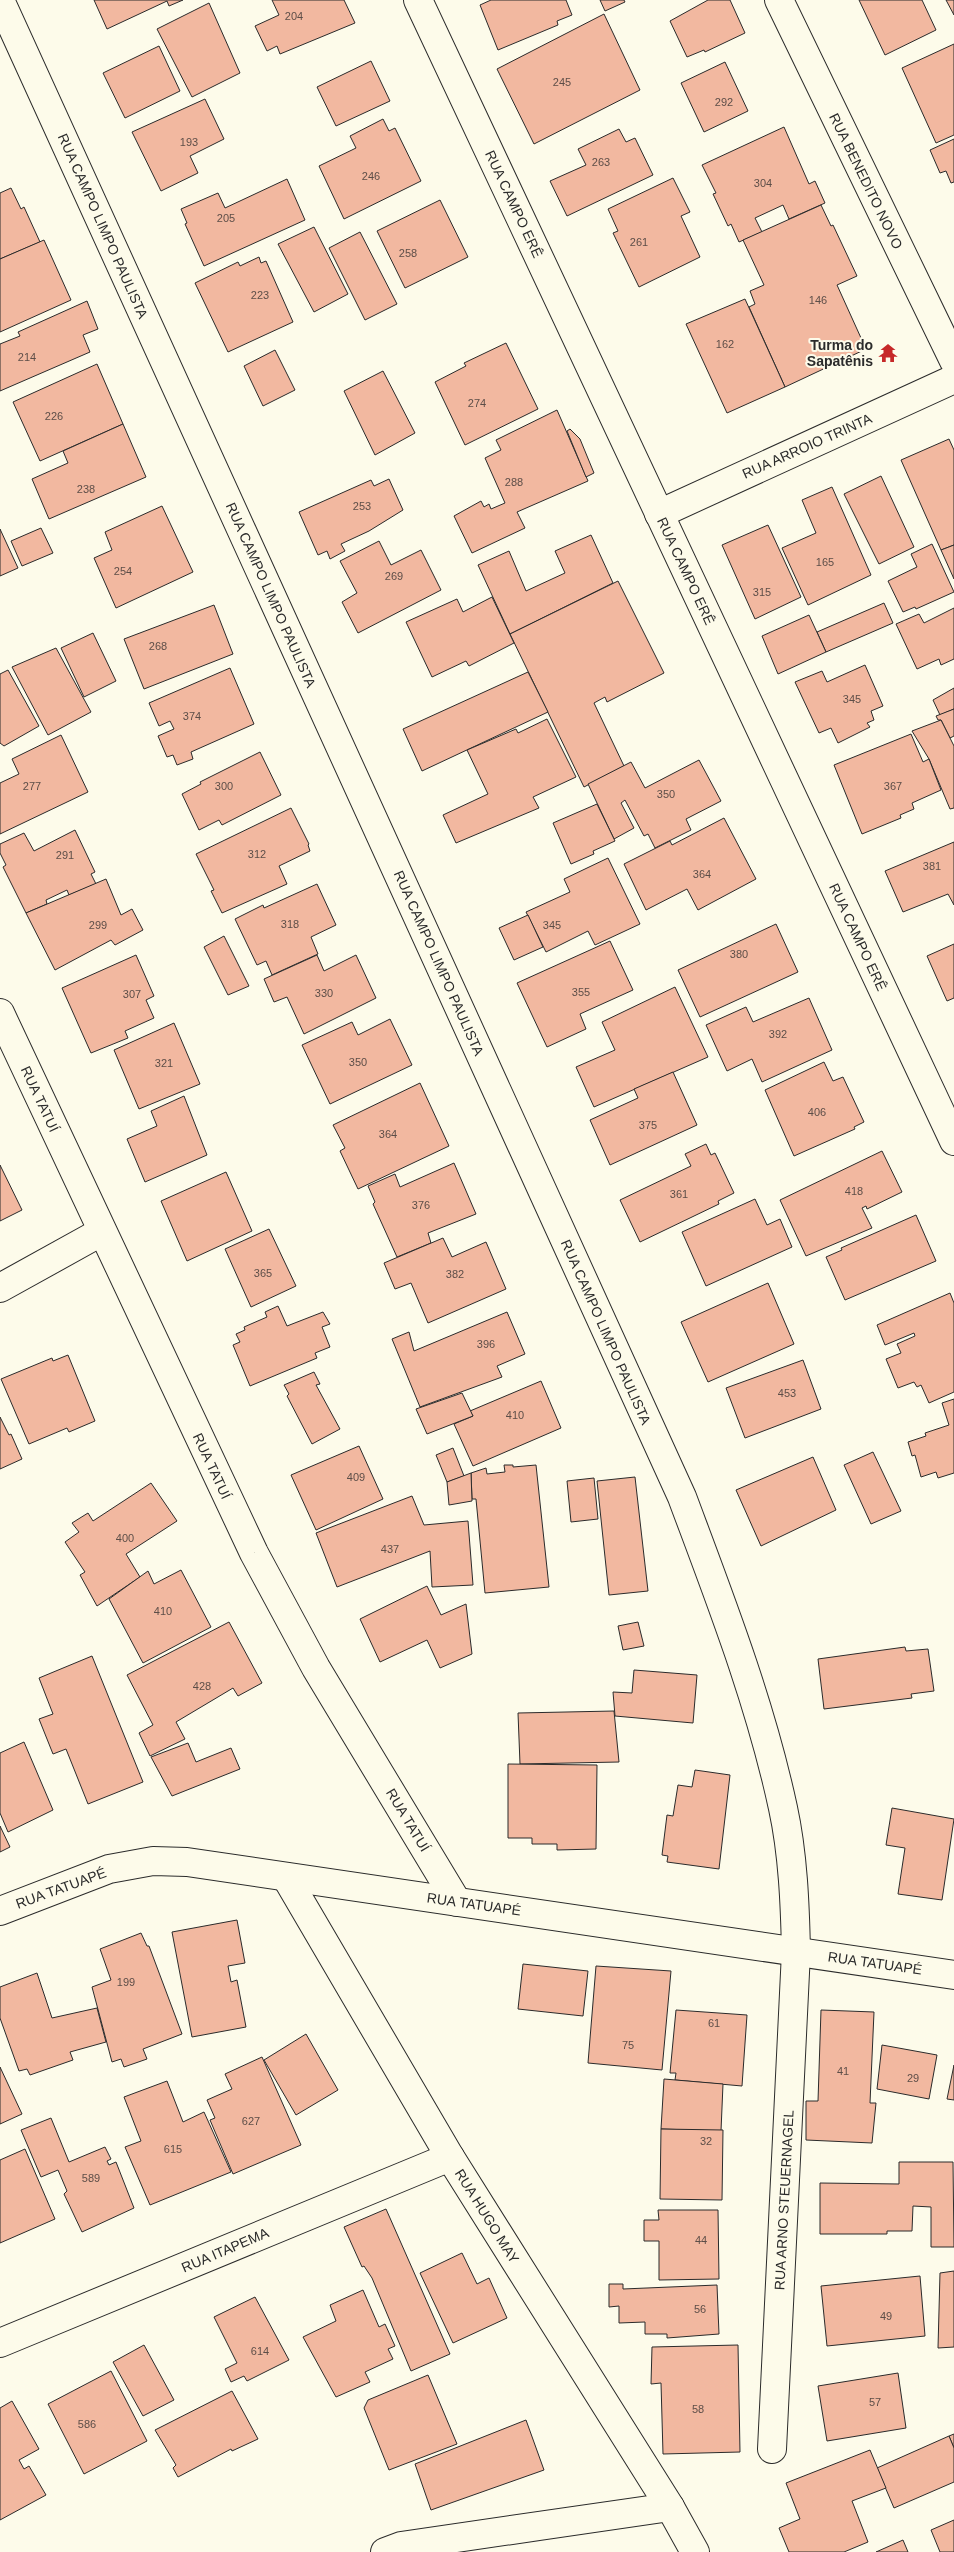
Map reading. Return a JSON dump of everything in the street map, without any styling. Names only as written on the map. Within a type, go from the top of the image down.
[{"type":"street","name":"RUA CAMPO LIMPO PAULISTA","points":[[0,0],[682,1497],[724,1609],[760,1718],[784,1810],[794,1900],[796,1952]]},
{"type":"street","name":"RUA CAMPO ERÊ","points":[[418,0],[954,1141]]},
{"type":"street","name":"RUA BENEDITO NOVO","points":[[779,0],[954,361]]},
{"type":"street","name":"RUA ARROIO TRINTA","points":[[659,514],[954,379]]},
{"type":"street","name":"RUA TATUÍ","points":[[0,1013],[101,1232],[254,1553],[316,1668],[457,1902]]},
{"type":"street","points":[[0,1288],[101,1232]]},
{"type":"street","name":"RUA TATUAPÉ","points":[[0,1911],[109,1869],[153,1861],[187,1862],[954,1975]]},
{"type":"street","name":"RUA HUGO MAY","points":[[286,1877],[450,2157],[670,2506],[695,2552]]},
{"type":"street","name":"RUA ARNO STEUERNAGEL","points":[[772,2448],[796,1952]]},
{"type":"street","name":"RUA ITAPEMA","points":[[0,2343],[450,2157]]},
{"type":"street","points":[[386,2552],[401,2546],[670,2506]]},
{"type":"building","points":[[94,0],[183,0],[169,6],[167,1],[107,29]]},
{"type":"building","points":[[272,0],[344,0],[355,23],[280,54],[277,46],[267,51],[255,26],[279,15]]},
{"type":"building","points":[[491,0],[566,0],[572,15],[557,21],[558,25],[498,50],[480,5]]},
{"type":"building","points":[[600,0],[624,0],[625,2],[605,11]]},
{"type":"building","points":[[708,0],[730,0],[745,33],[705,52],[704,50],[687,57],[670,21]]},
{"type":"building","points":[[859,0],[922,0],[936,30],[885,55]]},
{"type":"building","points":[[946,0],[954,0],[954,15]]},
{"type":"building","points":[[209,3],[240,73],[192,97],[157,29]]},
{"type":"building","points":[[604,14],[640,90],[534,144],[497,69]]},
{"type":"building","points":[[954,44],[954,135],[936,143],[902,68]]},
{"type":"building","points":[[159,46],[180,91],[125,118],[103,73]]},
{"type":"building","points":[[371,61],[390,101],[336,126],[317,87]]},
{"type":"building","points":[[725,62],[748,111],[704,132],[681,83]]},
{"type":"building","points":[[205,99],[224,139],[190,156],[198,173],[161,191],[132,132]]},
{"type":"building","points":[[383,119],[389,131],[395,128],[421,181],[344,219],[319,166],[356,148],[350,136]]},
{"type":"building","points":[[784,127],[809,184],[815,181],[825,203],[789,219],[783,205],[755,218],[762,232],[739,242],[731,224],[728,226],[713,194],[716,193],[702,165]]},
{"type":"building","points":[[619,129],[626,142],[635,138],[653,175],[567,216],[550,181],[586,165],[578,149]]},
{"type":"building","points":[[954,139],[954,182],[951,183],[946,171],[940,173],[930,150]]},
{"type":"building","points":[[673,178],[690,212],[681,216],[700,257],[639,287],[613,233],[618,231],[608,209]]},
{"type":"building","points":[[287,179],[305,220],[204,266],[185,224],[187,223],[181,209],[218,193],[225,208]]},
{"type":"building","points":[[11,188],[21,209],[24,207],[40,242],[0,259],[0,193]]},
{"type":"building","points":[[440,200],[468,257],[405,288],[377,231]]},
{"type":"building","points":[[821,205],[831,226],[833,225],[857,276],[837,285],[866,349],[785,387],[749,307],[755,304],[750,291],[764,285],[743,240]]},
{"type":"building","points":[[314,227],[348,294],[314,312],[278,244]]},
{"type":"building","points":[[360,232],[397,304],[365,320],[329,248]]},
{"type":"building","points":[[44,240],[71,300],[0,332],[0,259]]},
{"type":"building","points":[[259,257],[261,263],[266,261],[293,322],[228,352],[195,283],[238,262],[240,266]]},
{"type":"building","points":[[745,299],[785,387],[727,413],[686,324]]},
{"type":"building","points":[[87,301],[98,329],[83,335],[90,352],[0,391],[0,344],[20,336],[18,332]]},
{"type":"building","points":[[506,343],[538,409],[465,445],[435,382],[466,366],[464,363]]},
{"type":"building","points":[[275,350],[295,390],[263,406],[244,366]]},
{"type":"building","points":[[97,364],[123,424],[40,461],[13,402]]},
{"type":"building","points":[[383,371],[415,433],[375,455],[344,391]]},
{"type":"building","points":[[557,410],[588,481],[517,512],[525,528],[472,553],[454,516],[481,501],[484,507],[489,504],[491,509],[505,503],[485,458],[501,450],[496,440]]},
{"type":"building","points":[[123,424],[146,477],[49,519],[32,479],[68,463],[63,451]]},
{"type":"building","points":[[570,429],[580,439],[594,473],[586,477],[567,431]]},
{"type":"building","points":[[949,439],[954,450],[954,545],[941,550],[901,460]]},
{"type":"building","points":[[881,476],[914,547],[879,564],[844,494]]},
{"type":"building","points":[[389,479],[403,510],[369,531],[341,544],[345,551],[330,559],[327,551],[318,555],[299,512],[371,480],[374,486]]},
{"type":"building","points":[[832,487],[871,575],[808,605],[782,548],[816,533],[802,500]]},
{"type":"building","points":[[162,506],[193,572],[116,608],[94,558],[112,550],[105,532]]},
{"type":"building","points":[[768,525],[801,597],[755,619],[722,545]]},
{"type":"building","points":[[41,528],[53,553],[22,566],[11,541]]},
{"type":"building","points":[[0,529],[18,568],[0,576]]},
{"type":"building","points":[[591,535],[613,583],[510,634],[478,565],[509,551],[526,591],[565,573],[555,551]]},
{"type":"building","points":[[379,541],[391,565],[421,550],[441,590],[358,633],[342,602],[357,593],[340,561]]},
{"type":"building","points":[[932,544],[954,592],[916,609],[915,607],[903,612],[888,581],[917,567],[911,554]]},
{"type":"building","points":[[954,545],[954,579],[941,550]]},
{"type":"building","points":[[618,581],[664,673],[607,702],[605,697],[594,703],[624,766],[584,787],[510,634]]},
{"type":"building","points":[[492,597],[514,643],[469,666],[466,661],[432,677],[406,622],[457,599],[463,612]]},
{"type":"building","points":[[884,603],[893,623],[826,652],[817,632]]},
{"type":"building","points":[[214,605],[233,654],[144,689],[124,639]]},
{"type":"building","points":[[954,608],[954,659],[941,665],[939,659],[917,669],[896,624],[919,614],[924,623]]},
{"type":"building","points":[[809,615],[826,652],[778,674],[762,636]]},
{"type":"building","points":[[93,633],[116,681],[84,697],[61,648]]},
{"type":"building","points":[[56,648],[91,712],[48,735],[12,667]]},
{"type":"building","points":[[865,665],[883,706],[871,711],[874,720],[867,723],[870,727],[838,743],[831,728],[819,733],[795,682],[822,671],[827,682]]},
{"type":"building","points":[[230,668],[254,724],[191,752],[193,759],[177,765],[173,755],[167,757],[158,736],[174,729],[170,721],[159,726],[149,703]]},
{"type":"building","points":[[8,670],[39,726],[4,746],[0,743],[0,674]]},
{"type":"building","points":[[528,672],[548,712],[422,771],[403,729]]},
{"type":"building","points":[[954,688],[954,709],[940,715],[933,700]]},
{"type":"building","points":[[954,709],[954,736],[950,738],[941,720],[938,720],[936,716]]},
{"type":"building","points":[[547,719],[576,777],[533,797],[539,808],[456,843],[443,815],[488,794],[467,750],[516,729],[518,733]]},
{"type":"building","points":[[941,720],[954,746],[954,808],[950,809],[929,759],[912,731]]},
{"type":"building","points":[[911,734],[923,762],[929,759],[941,790],[912,803],[914,809],[900,815],[901,818],[862,834],[834,765]]},
{"type":"building","points":[[61,735],[88,792],[0,834],[0,783],[19,774],[12,759]]},
{"type":"building","points":[[260,752],[281,795],[222,825],[219,820],[199,830],[182,794],[201,784],[200,782]]},
{"type":"building","points":[[699,760],[721,801],[686,819],[691,830],[655,848],[648,834],[644,836],[625,800],[621,803],[634,828],[614,839],[588,784],[631,762],[645,788]]},
{"type":"building","points":[[597,804],[615,841],[593,851],[594,854],[571,864],[553,823]]},
{"type":"building","points":[[291,808],[309,844],[310,851],[279,866],[287,884],[222,913],[211,891],[214,890],[196,854]]},
{"type":"building","points":[[724,818],[756,879],[698,910],[687,889],[646,910],[624,864],[670,841],[672,845]]},
{"type":"building","points":[[75,830],[95,872],[91,874],[96,884],[69,895],[67,890],[46,900],[47,904],[26,913],[3,867],[6,865],[0,853],[0,844],[24,833],[34,851]]},
{"type":"building","points":[[954,842],[954,905],[948,894],[903,912],[885,871]]},
{"type":"building","points":[[608,858],[640,924],[595,945],[588,931],[546,952],[526,912],[570,892],[564,879]]},
{"type":"building","points":[[106,879],[121,915],[132,909],[143,930],[115,945],[111,940],[55,970],[26,913]]},
{"type":"building","points":[[317,884],[336,925],[311,937],[318,954],[272,975],[266,961],[257,965],[235,919],[263,905],[264,908]]},
{"type":"building","points":[[528,915],[543,947],[514,960],[499,928]]},
{"type":"building","points":[[776,924],[798,972],[700,1017],[678,970]]},
{"type":"building","points":[[224,936],[249,986],[228,995],[204,947]]},
{"type":"building","points":[[610,941],[633,990],[580,1014],[586,1029],[547,1047],[517,983]]},
{"type":"building","points":[[954,944],[954,998],[947,1001],[927,956]]},
{"type":"building","points":[[136,955],[154,996],[146,1000],[154,1018],[125,1031],[128,1038],[91,1053],[62,988]]},
{"type":"building","points":[[317,955],[324,971],[356,955],[376,998],[304,1034],[287,997],[274,1002],[264,979]]},
{"type":"building","points":[[675,987],[708,1057],[594,1107],[576,1067],[615,1050],[602,1022]]},
{"type":"building","points":[[809,998],[832,1050],[762,1082],[752,1059],[727,1071],[706,1025],[746,1007],[753,1022]]},
{"type":"building","points":[[390,1019],[412,1065],[330,1104],[302,1045],[352,1022],[358,1035]]},
{"type":"building","points":[[174,1023],[200,1084],[139,1109],[114,1050]]},
{"type":"building","points":[[824,1062],[833,1081],[843,1077],[864,1122],[854,1127],[855,1129],[794,1156],[765,1090]]},
{"type":"building","points":[[673,1072],[697,1125],[610,1165],[590,1120],[638,1098],[634,1089]]},
{"type":"building","points":[[420,1083],[449,1146],[358,1189],[340,1151],[345,1148],[333,1125]]},
{"type":"building","points":[[184,1096],[207,1155],[145,1182],[127,1139],[157,1126],[151,1111]]},
{"type":"building","points":[[706,1144],[711,1155],[715,1153],[734,1193],[718,1201],[719,1204],[640,1242],[620,1200],[691,1166],[685,1154]]},
{"type":"building","points":[[882,1151],[902,1192],[867,1209],[866,1206],[862,1208],[872,1228],[806,1256],[780,1200]]},
{"type":"building","points":[[454,1163],[476,1214],[428,1233],[431,1243],[397,1257],[373,1204],[375,1202],[368,1186],[395,1174],[400,1187]]},
{"type":"building","points":[[0,1165],[22,1210],[0,1221]]},
{"type":"building","points":[[226,1172],[252,1231],[187,1261],[161,1201]]},
{"type":"building","points":[[755,1199],[767,1225],[780,1219],[792,1247],[706,1286],[682,1232]]},
{"type":"building","points":[[916,1215],[936,1261],[845,1300],[826,1257],[842,1250],[841,1248]]},
{"type":"building","points":[[269,1229],[296,1286],[251,1307],[225,1249]]},
{"type":"building","points":[[443,1238],[452,1257],[486,1242],[506,1289],[428,1323],[411,1283],[395,1289],[384,1263]]},
{"type":"building","points":[[768,1283],[794,1344],[708,1382],[681,1322]]},
{"type":"building","points":[[950,1293],[954,1303],[954,1392],[929,1403],[921,1385],[917,1387],[914,1382],[898,1388],[886,1359],[901,1353],[897,1344],[915,1336],[914,1333],[885,1345],[877,1325]]},
{"type":"building","points":[[278,1306],[287,1326],[323,1312],[330,1324],[322,1327],[330,1347],[315,1353],[317,1358],[250,1386],[233,1345],[240,1342],[236,1334],[245,1330],[244,1327],[267,1317],[265,1312]]},
{"type":"building","points":[[507,1312],[525,1354],[497,1366],[502,1377],[420,1407],[392,1339],[409,1332],[414,1351]]},
{"type":"building","points":[[68,1355],[95,1421],[69,1432],[67,1428],[29,1444],[1,1379],[52,1358],[53,1361]]},
{"type":"building","points":[[803,1360],[821,1409],[745,1438],[726,1388]]},
{"type":"building","points":[[314,1372],[320,1384],[316,1385],[340,1429],[312,1444],[287,1396],[289,1394],[284,1385]]},
{"type":"building","points":[[541,1381],[561,1428],[473,1466],[454,1424],[473,1416],[470,1411]]},
{"type":"building","points":[[462,1393],[473,1416],[427,1434],[416,1409]]},
{"type":"building","points":[[954,1399],[954,1473],[938,1478],[936,1472],[921,1477],[915,1455],[912,1456],[908,1442],[926,1436],[925,1433],[949,1425],[942,1403]]},
{"type":"building","points":[[0,1417],[9,1435],[11,1434],[22,1459],[0,1469]]},
{"type":"building","points":[[359,1446],[383,1499],[316,1530],[291,1475]]},
{"type":"building","points":[[453,1448],[464,1476],[447,1482],[436,1455]]},
{"type":"building","points":[[873,1452],[901,1511],[871,1524],[844,1465]]},
{"type":"building","points":[[813,1457],[836,1510],[761,1546],[736,1490]]},
{"type":"building","points":[[504,1465],[513,1465],[513,1467],[536,1465],[549,1587],[485,1593],[476,1499],[472,1499],[471,1473],[486,1468],[487,1474],[505,1472]]},
{"type":"building","points":[[471,1473],[472,1501],[449,1505],[447,1482]]},
{"type":"building","points":[[635,1477],[648,1591],[609,1595],[597,1481]]},
{"type":"building","points":[[594,1478],[598,1519],[571,1522],[567,1481]]},
{"type":"building","points":[[151,1483],[177,1521],[126,1554],[140,1577],[97,1606],[80,1575],[85,1572],[65,1542],[79,1532],[72,1523],[88,1513],[93,1521]]},
{"type":"building","points":[[412,1496],[424,1525],[468,1521],[473,1585],[432,1587],[430,1551],[337,1587],[316,1533]]},
{"type":"building","points":[[181,1570],[211,1627],[143,1663],[109,1599],[148,1571],[154,1584]]},
{"type":"building","points":[[427,1586],[441,1615],[466,1604],[472,1654],[440,1668],[427,1640],[380,1662],[360,1619]]},
{"type":"building","points":[[229,1622],[262,1683],[238,1696],[233,1688],[176,1722],[185,1739],[150,1756],[139,1733],[153,1725],[127,1675]]},
{"type":"building","points":[[638,1622],[644,1646],[623,1650],[618,1626]]},
{"type":"building","points":[[905,1647],[906,1651],[928,1649],[934,1691],[911,1694],[912,1698],[824,1709],[818,1659]]},
{"type":"building","points":[[92,1656],[143,1782],[88,1804],[66,1749],[53,1754],[39,1719],[53,1714],[39,1678]]},
{"type":"building","points":[[634,1670],[697,1675],[693,1723],[615,1716],[613,1692],[632,1693]]},
{"type":"building","points":[[614,1711],[619,1762],[520,1764],[518,1713]]},
{"type":"building","points":[[24,1742],[53,1810],[8,1832],[0,1813],[0,1753]]},
{"type":"building","points":[[188,1743],[196,1762],[231,1748],[240,1769],[172,1796],[151,1757]]},
{"type":"building","points":[[508,1764],[597,1765],[596,1849],[557,1850],[557,1844],[532,1844],[532,1838],[508,1838]]},
{"type":"building","points":[[695,1770],[730,1775],[719,1869],[667,1862],[668,1856],[662,1855],[667,1815],[673,1816],[678,1785],[692,1787]]},
{"type":"building","points":[[892,1808],[954,1819],[942,1900],[898,1894],[905,1848],[886,1845]]},
{"type":"building","points":[[0,1826],[10,1847],[0,1852]]},
{"type":"building","points":[[237,1920],[245,1963],[228,1966],[231,1982],[237,1980],[246,2027],[192,2037],[172,1932]]},
{"type":"building","points":[[141,1933],[147,1946],[149,1946],[182,2034],[143,2049],[147,2059],[124,2067],[121,2059],[112,2062],[92,1987],[111,1980],[100,1949]]},
{"type":"building","points":[[523,1964],[588,1971],[583,2016],[518,2009]]},
{"type":"building","points":[[596,1966],[671,1971],[662,2070],[588,2063]]},
{"type":"building","points":[[37,1973],[52,2018],[97,2008],[106,2042],[70,2052],[73,2060],[30,2075],[27,2069],[19,2071],[0,2018],[0,1987]]},
{"type":"building","points":[[676,2010],[747,2015],[742,2086],[675,2080],[676,2073],[670,2073]]},
{"type":"building","points":[[821,2010],[874,2012],[870,2103],[876,2103],[872,2143],[806,2140],[806,2101],[818,2101]]},
{"type":"building","points":[[306,2034],[338,2090],[296,2115],[264,2060]]},
{"type":"building","points":[[882,2045],[937,2055],[929,2099],[877,2089]]},
{"type":"building","points":[[262,2057],[301,2145],[233,2174],[210,2120],[215,2118],[207,2100],[232,2089],[225,2074]]},
{"type":"building","points":[[954,2065],[954,2100],[947,2099]]},
{"type":"building","points":[[0,2067],[22,2114],[0,2124]]},
{"type":"building","points":[[664,2079],[723,2084],[721,2131],[661,2129]]},
{"type":"building","points":[[167,2081],[183,2122],[204,2112],[231,2172],[150,2205],[125,2147],[141,2141],[124,2097]]},
{"type":"building","points":[[51,2118],[69,2162],[105,2147],[111,2159],[107,2161],[109,2165],[116,2162],[134,2208],[82,2232],[64,2194],[67,2191],[58,2170],[41,2177],[21,2130]]},
{"type":"building","points":[[661,2129],[723,2130],[722,2200],[660,2199]]},
{"type":"building","points":[[25,2149],[55,2219],[0,2243],[0,2160]]},
{"type":"building","points":[[899,2162],[953,2162],[954,2247],[931,2247],[931,2207],[913,2206],[912,2231],[887,2231],[887,2234],[820,2234],[820,2183],[899,2184]]},
{"type":"building","points":[[386,2209],[450,2354],[411,2371],[372,2278],[364,2266],[362,2267],[344,2227]]},
{"type":"building","points":[[658,2210],[718,2210],[719,2279],[659,2280],[659,2241],[644,2241],[644,2220],[659,2220]]},
{"type":"building","points":[[462,2253],[477,2284],[489,2278],[507,2318],[453,2343],[420,2273]]},
{"type":"building","points":[[954,2271],[954,2347],[938,2348],[940,2273]]},
{"type":"building","points":[[920,2276],[925,2336],[827,2346],[821,2286]]},
{"type":"building","points":[[609,2284],[623,2284],[623,2289],[717,2285],[719,2334],[667,2338],[667,2334],[645,2334],[645,2322],[619,2323],[619,2306],[609,2307]]},
{"type":"building","points":[[363,2290],[379,2327],[385,2324],[395,2346],[388,2349],[393,2359],[365,2372],[370,2382],[336,2397],[303,2337],[336,2321],[330,2305]]},
{"type":"building","points":[[255,2297],[289,2360],[247,2381],[244,2376],[231,2382],[225,2369],[237,2363],[214,2317]]},
{"type":"building","points":[[144,2345],[174,2400],[143,2416],[113,2362]]},
{"type":"building","points":[[738,2345],[740,2452],[663,2454],[661,2383],[651,2384],[652,2347]]},
{"type":"building","points":[[111,2371],[147,2441],[84,2474],[48,2404]]},
{"type":"building","points":[[898,2373],[906,2428],[827,2441],[818,2386]]},
{"type":"building","points":[[428,2375],[457,2444],[389,2470],[364,2408],[368,2400]]},
{"type":"building","points":[[232,2391],[258,2439],[232,2451],[231,2449],[178,2477],[173,2468],[176,2465],[155,2430]]},
{"type":"building","points":[[12,2401],[39,2449],[19,2460],[24,2469],[29,2466],[46,2495],[0,2520],[0,2408]]},
{"type":"building","points":[[526,2420],[544,2470],[431,2510],[415,2464]]},
{"type":"building","points":[[954,2434],[954,2448],[949,2436]]},
{"type":"building","points":[[949,2436],[954,2448],[954,2482],[894,2508],[877,2468]]},
{"type":"building","points":[[870,2450],[886,2488],[852,2501],[868,2542],[844,2552],[789,2552],[779,2528],[800,2519],[786,2483]]},
{"type":"building","points":[[954,2520],[954,2552],[940,2552],[931,2530]]},
{"type":"building","points":[[903,2540],[908,2552],[876,2552]]},
{"type":"place","name":"Turma do Sapatênis","points":[[888,353]]}]
